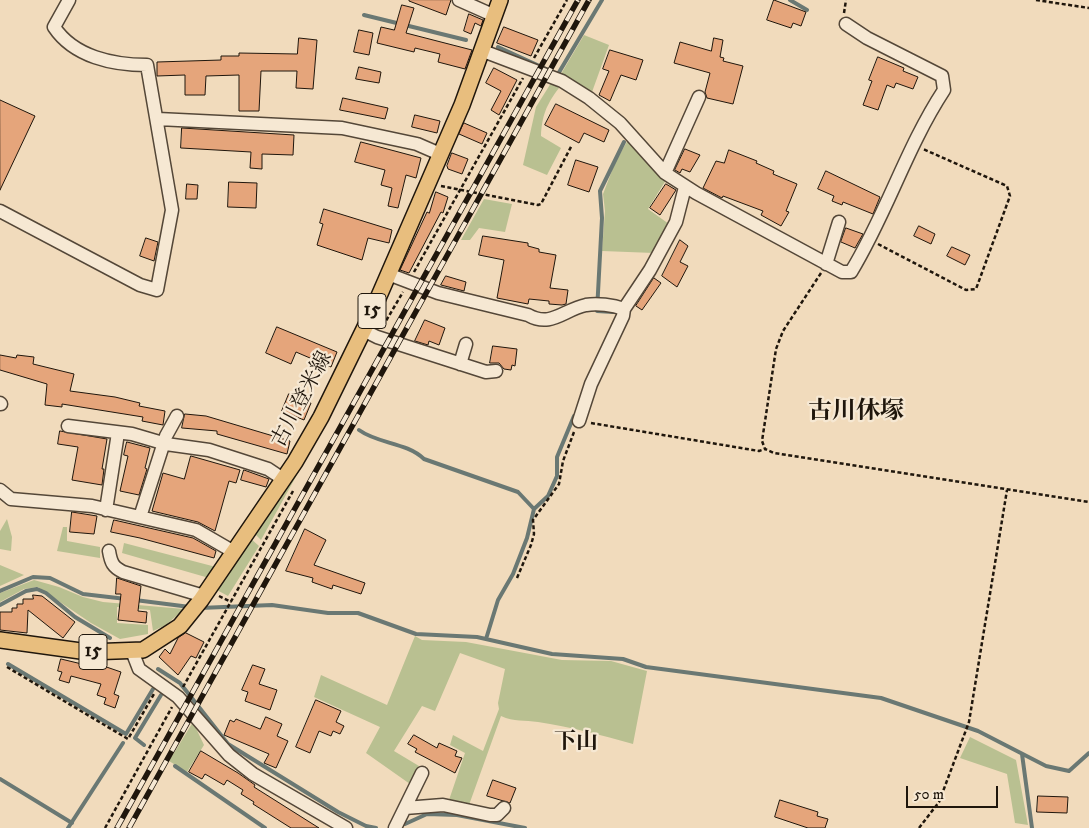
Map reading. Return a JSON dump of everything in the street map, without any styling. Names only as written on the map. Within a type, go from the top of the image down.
[{"type":"main road","name":"古川登米線","points":[[0,640],[88,652],[143,650],[180,626],[203,598],[283,480],[321,418],[364,330],[440,154],[483,51],[500,0]]},
{"type":"street","points":[[0,212],[140,284],[157,290],[172,210],[158,119],[147,65],[122,65],[100,60],[62,40],[54,27],[69,0]]},
{"type":"street","points":[[459,0],[495,16]]},
{"type":"street","points":[[483,51],[562,81],[589,98],[620,123],[665,173],[685,187],[827,262],[842,272],[850,272],[870,240],[912,144],[944,90],[942,76],[867,38],[846,24]]},
{"type":"street","points":[[665,173],[699,97]]},
{"type":"street","points":[[158,119],[342,128],[417,144],[440,154]]},
{"type":"street","points":[[579,420],[591,384],[623,316],[624,310],[650,270],[676,222],[685,187]]},
{"type":"street","points":[[827,262],[839,222]]},
{"type":"street","points":[[388,274],[438,293],[528,315],[539,321],[551,320],[570,310],[597,305],[615,306],[624,310]]},
{"type":"street","points":[[364,330],[377,338],[486,372],[496,372]]},
{"type":"street","points":[[460,364],[466,344]]},
{"type":"street","points":[[140,517],[166,444],[166,436],[177,416]]},
{"type":"street","points":[[68,426],[209,450],[268,469],[283,480]]},
{"type":"street","points":[[106,510],[118,433]]},
{"type":"street","points":[[0,490],[11,499],[92,506],[196,530],[234,552]]},
{"type":"street","points":[[109,551],[110,562],[114,567],[123,572],[203,598]]},
{"type":"street","points":[[132,651],[139,669],[178,697],[203,724],[213,740],[254,774],[346,828]]},
{"type":"street","points":[[395,828],[422,773]]},
{"type":"street","points":[[405,808],[443,805],[490,815],[497,814],[504,808]]},
{"type":"path","points":[[536,55],[567,0]]},
{"type":"path","points":[[1036,0],[1089,8]]},
{"type":"path","points":[[870,240],[966,290],[976,289],[1010,191],[1007,186],[912,144]]},
{"type":"path","points":[[427,183],[538,205],[541,204],[572,145]]},
{"type":"path","points":[[765,449],[762,441],[776,349],[783,331],[827,262]]},
{"type":"path","points":[[517,578],[531,545],[534,534],[534,520],[559,484],[563,461],[579,420],[759,451],[765,449],[784,454],[1089,502]]},
{"type":"path","points":[[919,828],[939,802],[969,722],[1007,490]]},
{"type":"path","points":[[188,680],[231,602]]},
{"type":"path","points":[[7,667],[128,740],[159,684]]},
{"type":"path","points":[[105,828],[178,697]]},
{"type":"green space","points":[[584,35],[609,45],[592,92],[561,74]]},
{"type":"green space","points":[[551,83],[559,88],[546,111],[542,122],[541,136],[561,148],[547,175],[523,165],[536,107]]},
{"type":"green space","points":[[629,138],[666,180],[648,209],[669,224],[654,253],[602,251],[605,211],[603,194],[615,163]]},
{"type":"green space","points":[[484,199],[512,204],[505,232],[479,228],[470,240],[461,240]]},
{"type":"green space","points":[[309,453],[261,540],[253,532]]},
{"type":"green space","points":[[7,519],[12,537],[11,551],[0,549],[0,531]]},
{"type":"green space","points":[[63,527],[67,527],[67,541],[100,547],[100,558],[57,551]]},
{"type":"green space","points":[[250,538],[259,546],[228,596],[215,589]]},
{"type":"green space","points":[[124,543],[216,567],[209,578],[122,553]]},
{"type":"green space","points":[[0,565],[24,575],[0,586]]},
{"type":"green space","points":[[34,580],[103,602],[184,609],[166,625],[153,631],[150,610],[117,607],[117,623],[148,625],[148,634],[120,639],[91,623],[38,587],[24,589],[0,602],[0,593]]},
{"type":"green space","points":[[415,636],[422,640],[466,642],[562,660],[611,661],[647,671],[633,744],[598,734],[501,716],[469,805],[449,800],[465,753],[450,745],[453,735],[483,751],[499,709],[498,703],[505,669],[460,653],[435,711],[422,706],[394,751],[419,766],[410,784],[366,753],[380,727],[314,697],[321,675],[387,705]]},
{"type":"green space","points":[[193,722],[204,745],[187,772],[169,761]]},
{"type":"green space","points":[[970,737],[1016,760],[1028,825],[1015,823],[1007,774],[960,758]]},
{"type":"building","points":[[409,0],[451,0],[446,15],[409,1]]},
{"type":"building","points":[[774,0],[806,12],[801,26],[793,23],[791,28],[767,20]]},
{"type":"building","points":[[402,5],[414,8],[406,33],[472,50],[465,69],[438,62],[440,54],[415,48],[414,52],[377,43],[381,27],[394,30]]},
{"type":"building","points":[[469,14],[483,20],[481,26],[475,23],[471,34],[464,31]]},
{"type":"building","points":[[504,27],[538,40],[531,56],[497,43]]},
{"type":"building","points":[[359,30],[373,33],[369,55],[354,52]]},
{"type":"building","points":[[299,38],[317,40],[313,89],[296,88],[297,71],[261,71],[259,111],[239,111],[239,75],[206,76],[205,95],[185,95],[185,75],[157,76],[157,62],[221,60],[221,56],[239,56],[239,53],[297,54]]},
{"type":"building","points":[[714,38],[723,40],[720,57],[724,58],[723,61],[743,66],[733,104],[707,98],[705,92],[710,73],[674,63],[680,42],[711,51]]},
{"type":"building","points":[[610,50],[643,60],[636,80],[621,75],[610,101],[599,95],[609,71],[603,69]]},
{"type":"building","points":[[878,57],[904,68],[903,71],[918,77],[913,89],[896,83],[894,88],[887,85],[878,110],[863,105],[872,81],[869,80]]},
{"type":"building","points":[[359,67],[381,72],[379,83],[356,79]]},
{"type":"building","points":[[494,68],[517,80],[499,115],[491,110],[501,91],[486,83]]},
{"type":"building","points":[[343,98],[388,108],[385,119],[340,110]]},
{"type":"building","points":[[0,100],[35,116],[0,190]]},
{"type":"building","points":[[556,104],[609,130],[604,142],[584,133],[579,143],[545,125]]},
{"type":"building","points":[[415,115],[440,121],[437,133],[412,127]]},
{"type":"building","points":[[464,123],[487,133],[482,144],[459,134]]},
{"type":"building","points":[[182,128],[294,135],[293,155],[262,154],[262,169],[250,168],[251,152],[181,148]]},
{"type":"building","points":[[361,142],[421,158],[416,178],[406,175],[398,208],[388,206],[392,188],[381,185],[385,170],[355,162]]},
{"type":"building","points":[[685,149],[700,155],[690,172],[682,169],[680,173],[675,170]]},
{"type":"building","points":[[729,150],[757,161],[756,163],[774,171],[773,174],[797,184],[786,211],[789,212],[781,226],[761,215],[763,211],[723,196],[722,198],[703,188],[716,161],[724,163]]},
{"type":"building","points":[[452,153],[468,159],[462,174],[448,169],[447,166]]},
{"type":"building","points":[[576,160],[598,167],[589,192],[568,185]]},
{"type":"building","points":[[826,171],[880,197],[873,214],[843,202],[842,205],[832,201],[834,196],[818,189]]},
{"type":"building","points":[[229,182],[257,183],[256,208],[228,207]]},
{"type":"building","points":[[187,184],[198,185],[197,199],[186,199]]},
{"type":"building","points":[[666,184],[676,190],[660,215],[650,208]]},
{"type":"building","points":[[436,192],[448,197],[443,213],[441,212],[409,273],[400,270],[427,212],[429,213]]},
{"type":"building","points":[[324,209],[392,230],[389,243],[368,238],[362,260],[317,245],[323,224],[320,223]]},
{"type":"building","points":[[919,226],[935,234],[931,244],[914,236]]},
{"type":"building","points":[[846,228],[863,234],[855,248],[841,242]]},
{"type":"building","points":[[483,236],[528,243],[528,246],[539,249],[539,252],[556,255],[550,288],[568,290],[566,304],[549,304],[549,301],[529,299],[528,304],[497,298],[504,260],[479,255]]},
{"type":"building","points":[[146,238],[158,242],[154,261],[140,256]]},
{"type":"building","points":[[680,240],[688,246],[680,262],[688,266],[677,287],[662,276]]},
{"type":"building","points":[[952,247],[970,255],[965,265],[947,256]]},
{"type":"building","points":[[446,276],[466,282],[464,291],[441,285]]},
{"type":"building","points":[[654,278],[661,283],[642,310],[636,306]]},
{"type":"building","points":[[425,320],[445,328],[439,345],[429,341],[428,345],[415,341]]},
{"type":"building","points":[[277,327],[337,352],[331,367],[296,352],[291,364],[266,353]]},
{"type":"building","points":[[493,346],[517,349],[515,366],[512,365],[511,370],[504,369],[499,363],[490,363]]},
{"type":"building","points":[[0,355],[16,358],[17,355],[34,357],[33,364],[74,374],[70,391],[115,397],[140,403],[139,406],[165,411],[163,425],[142,421],[143,417],[62,404],[62,407],[45,405],[47,384],[0,370]]},
{"type":"building","points":[[289,394],[311,403],[304,420],[282,411]]},
{"type":"building","points":[[185,414],[206,416],[290,441],[287,454],[217,434],[217,431],[182,428]]},
{"type":"building","points":[[60,431],[107,439],[102,469],[104,469],[102,485],[72,480],[78,447],[58,444]]},
{"type":"building","points":[[127,442],[150,448],[145,468],[147,469],[139,495],[120,491],[128,456],[124,455]]},
{"type":"building","points":[[191,456],[240,470],[236,483],[229,481],[215,531],[198,522],[152,511],[163,473],[184,479]]},
{"type":"building","points":[[244,470],[269,479],[266,487],[241,480]]},
{"type":"building","points":[[72,512],[97,516],[94,534],[70,532]]},
{"type":"building","points":[[114,520],[193,538],[216,551],[214,558],[111,532]]},
{"type":"building","points":[[305,529],[326,540],[314,565],[365,583],[361,594],[333,585],[332,589],[312,582],[313,578],[286,571]]},
{"type":"building","points":[[117,578],[141,586],[138,611],[147,612],[146,623],[118,620],[121,594],[116,594]]},
{"type":"building","points":[[33,595],[42,596],[75,622],[63,638],[28,610],[27,633],[0,630],[0,612],[12,612],[12,608],[17,608],[17,604],[23,604],[23,599],[33,599]]},
{"type":"building","points":[[186,633],[204,642],[196,658],[191,656],[178,675],[159,657],[165,649],[170,654],[178,638]]},
{"type":"building","points":[[61,659],[86,665],[87,661],[89,661],[121,672],[114,694],[119,696],[115,708],[104,704],[106,698],[97,695],[101,684],[71,676],[69,683],[59,680],[62,672],[58,671]]},
{"type":"building","points":[[253,665],[265,669],[259,684],[277,690],[270,710],[245,701],[248,692],[242,690]]},
{"type":"building","points":[[316,700],[341,711],[336,722],[344,726],[340,734],[333,731],[331,736],[319,731],[310,753],[296,747]]},
{"type":"building","points":[[266,717],[282,724],[277,736],[288,741],[276,768],[264,763],[269,754],[224,735],[230,720],[234,722],[236,719],[260,729]]},
{"type":"building","points":[[414,735],[437,748],[439,743],[457,751],[455,756],[462,758],[455,773],[415,752],[417,749],[408,744]]},
{"type":"building","points":[[201,751],[238,773],[255,785],[254,787],[319,828],[291,828],[253,804],[254,802],[241,794],[243,790],[227,780],[224,785],[205,774],[202,779],[189,772]]},
{"type":"building","points":[[493,780],[516,788],[510,803],[487,796]]},
{"type":"building","points":[[1038,796],[1068,797],[1067,813],[1037,812]]},
{"type":"building","points":[[780,800],[818,812],[817,816],[828,819],[825,828],[808,828],[775,817]]},
{"type":"waterway","points":[[558,74],[602,0]]},
{"type":"waterway","points":[[790,0],[807,10]]},
{"type":"waterway","points":[[364,15],[466,40]]},
{"type":"waterway","points":[[498,47],[546,69]]},
{"type":"waterway","points":[[613,312],[597,311],[602,218],[600,191],[624,142]]},
{"type":"waterway","points":[[486,639],[498,600],[513,574],[527,538],[534,509],[548,496],[557,476],[557,457],[574,416]]},
{"type":"waterway","points":[[359,430],[367,435],[409,449],[424,459],[518,492],[534,509]]},
{"type":"waterway","points":[[0,591],[33,577],[50,578],[83,594],[126,599]]},
{"type":"waterway","points":[[0,605],[26,591],[37,589],[46,593],[75,617],[110,638]]},
{"type":"waterway","points":[[135,600],[190,607]]},
{"type":"waterway","points":[[200,608],[272,605],[328,613],[358,613],[416,634],[477,637],[552,654],[623,659],[646,667],[881,698],[978,731],[1046,766],[1069,771],[1089,753]]},
{"type":"waterway","points":[[8,664],[126,734],[153,689]]},
{"type":"waterway","points":[[158,669],[180,683],[228,744],[338,812],[366,826],[376,828]]},
{"type":"waterway","points":[[144,745],[135,738],[161,695]]},
{"type":"waterway","points":[[68,828],[123,743]]},
{"type":"waterway","points":[[1022,754],[1032,828]]},
{"type":"waterway","points":[[175,766],[265,828]]},
{"type":"waterway","points":[[0,779],[72,823]]},
{"type":"waterway","points":[[405,824],[427,814],[457,815],[525,828]]},
{"type":"railway","points":[[117,828],[578,0]]},
{"type":"railway","points":[[129,828],[589,0]]},
{"type":"district","name":"古川休塚","points":[[856,413]]},
{"type":"district","name":"下山","points":[[576,743]]}]
